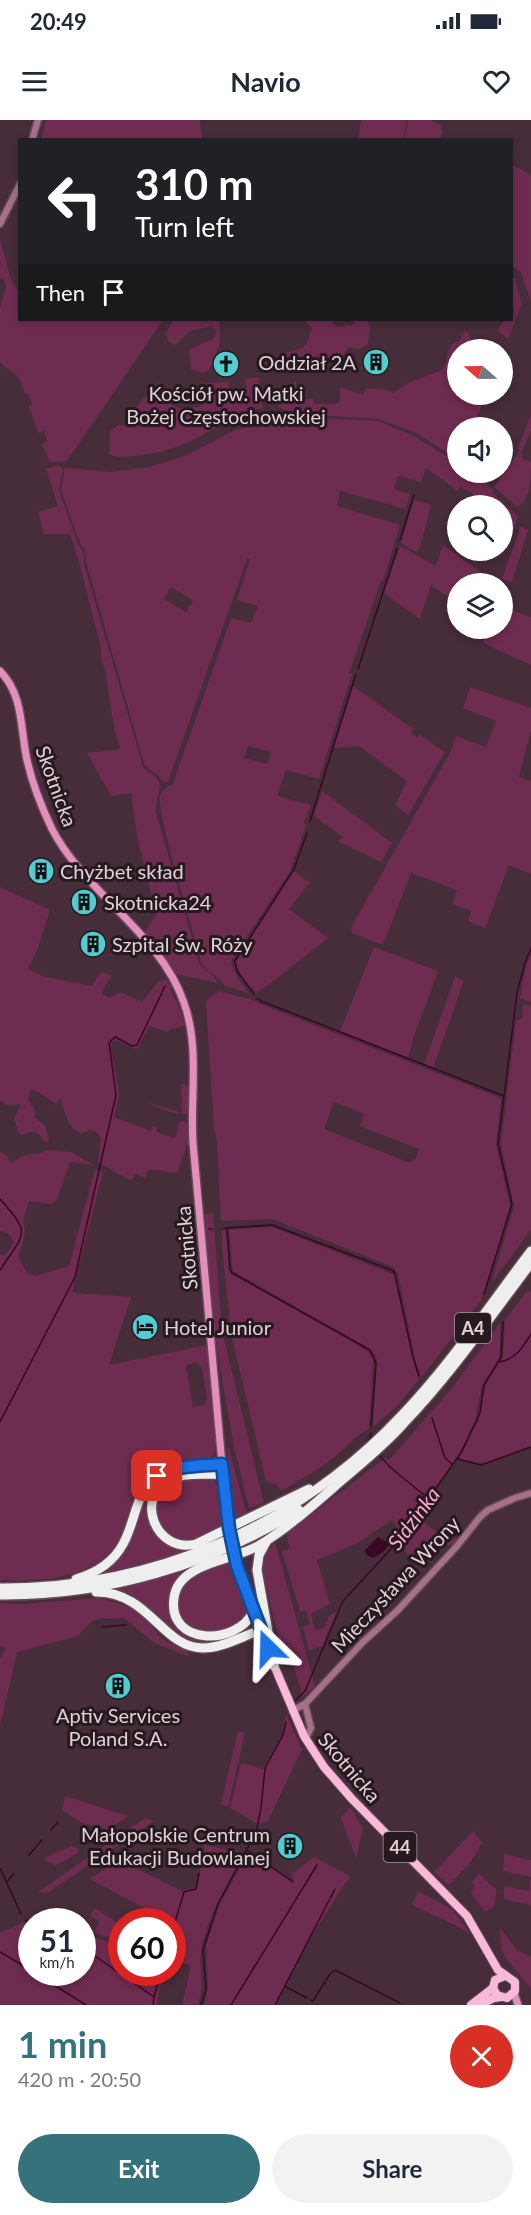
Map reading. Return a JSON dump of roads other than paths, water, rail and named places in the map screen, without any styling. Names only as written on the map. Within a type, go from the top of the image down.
[{"type":"highway","name":"A4","points":[[0,1588],[59,1586],[122,1575],[163,1564],[205,1550],[273,1517],[342,1476],[413,1403],[531,1251]]},
{"type":"highway","name":"A4","points":[[0,1595],[69,1592],[134,1580],[206,1557],[268,1528],[305,1506],[384,1444],[418,1408],[531,1263]]},
{"type":"highway","points":[[222,1469],[179,1476],[169,1480],[155,1493],[152,1518],[158,1531],[166,1539],[175,1544],[196,1544],[342,1476]]},
{"type":"highway","points":[[59,1586],[90,1574],[105,1565],[115,1555],[127,1536],[141,1493],[153,1479],[170,1470],[222,1469]]},
{"type":"highway","points":[[253,1611],[248,1621],[240,1627],[216,1636],[201,1636],[189,1632],[178,1619],[174,1597],[179,1584],[190,1573],[246,1552],[270,1538],[312,1506],[342,1476]]},
{"type":"highway","points":[[270,1538],[259,1555],[257,1570],[274,1666]]},
{"type":"highway","points":[[69,1592],[102,1592],[128,1599],[141,1606],[174,1637],[197,1647],[212,1647],[261,1630]]},
{"type":"main road","name":"Skotnicka","points":[[0,671],[11,684],[18,698],[28,762],[52,828],[75,862],[163,963],[179,990],[188,1014],[193,1040],[192,1118],[227,1518],[237,1566],[253,1611],[292,1711],[315,1755],[337,1783],[448,1895],[462,1912],[483,1947]]},
{"type":"main road","name":"44","points":[[483,1947],[498,1970],[515,1982],[514,1993]]},
{"type":"main road","name":"44","points":[[483,1947],[495,1993],[503,1997]]},
{"type":"main road","points":[[471,2005],[505,1976]]},
{"type":"main road","points":[[480,2005],[494,1998],[514,1993],[516,2005]]},
{"type":"main road","points":[[503,1997],[516,2005]]},
{"type":"street","points":[[34,138],[38,120]]},
{"type":"street","points":[[0,224],[18,188]]},
{"type":"street","name":"Mieczysława Wrony","points":[[292,1711],[305,1704],[363,1642],[398,1610],[457,1546],[480,1517],[488,1510],[531,1493]]},
{"type":"street","points":[[304,1736],[311,1731],[305,1704]]},
{"type":"waterway","points":[[400,540],[414,495]]},
{"type":"waterway","points":[[358,669],[397,549]]},
{"type":"waterway","points":[[310,821],[356,674]]},
{"type":"waterway","points":[[254,994],[237,971],[235,961],[294,869],[307,833]]},
{"type":"waterway","name":"Sidzinka","points":[[484,1294],[512,1204],[498,1144],[517,993],[531,948]]},
{"type":"waterway","points":[[0,1422],[75,1277],[116,1095],[109,1043],[115,1037],[132,1046],[137,1045],[165,986]]},
{"type":"waterway","points":[[257,998],[504,1096]]},
{"type":"waterway","points":[[0,1199],[21,1227],[19,1240],[0,1270]]},
{"type":"waterway","points":[[224,1228],[272,1225],[394,1271],[419,1376]]},
{"type":"waterway","points":[[227,1229],[232,1273],[370,1350],[376,1363],[371,1426]]},
{"type":"waterway","name":"Sidzinka","points":[[295,1701],[305,1691],[343,1601],[402,1537],[462,1451],[480,1413],[484,1385],[501,1357],[503,1322]]},
{"type":"waterway","points":[[500,1362],[515,1355],[531,1334]]},
{"type":"waterway","points":[[432,1418],[445,1458],[453,1465]]},
{"type":"waterway","points":[[367,1442],[371,1433]]},
{"type":"waterway","points":[[458,1459],[481,1465],[531,1447]]},
{"type":"waterway","points":[[380,1456],[429,1499]]},
{"type":"waterway","points":[[102,1627],[126,1625]]},
{"type":"waterway","name":"Sidzinka","points":[[201,2005],[206,1990],[203,1950],[218,1904],[256,1832],[265,1768],[283,1735],[286,1722]]},
{"type":"waterway","points":[[51,1830],[58,1822]]},
{"type":"waterway","points":[[29,1855],[42,1840]]},
{"type":"waterway","points":[[247,1850],[293,1882]]},
{"type":"waterway","points":[[231,2005],[317,1865]]},
{"type":"waterway","points":[[0,1868],[18,1908]]},
{"type":"waterway","points":[[7,1882],[14,1873]]},
{"type":"waterway","points":[[179,1908],[184,1892],[196,1889],[199,1873]]},
{"type":"waterway","points":[[275,2005],[335,1889]]},
{"type":"waterway","points":[[0,1952],[18,1963]]},
{"type":"waterway","points":[[96,1957],[154,1997],[153,2005]]},
{"type":"waterway","points":[[311,2000],[313,2001],[335,1970],[400,2003]]},
{"type":"waterway","points":[[55,1986],[86,2005]]},
{"type":"waterway","points":[[154,1997],[157,1986]]},
{"type":"waterway","points":[[286,1987],[307,1998]]},
{"type":"place","name":"Oddział 2A","points":[[376,362]]},
{"type":"place","name":"Kościół pw. Matki Bożej Częstochowskiej","points":[[226,364]]},
{"type":"place","name":"Chyżbet skład","points":[[41,871]]},
{"type":"place","name":"Skotnicka24","points":[[84,902]]},
{"type":"place","name":"Szpital Św. Róży","points":[[93,944]]},
{"type":"place","name":"Hotel Junior","points":[[145,1327]]},
{"type":"place","name":"Aptiv Services Poland S.A.","points":[[118,1686]]},
{"type":"place","name":"Małopolskie Centrum Edukacji Budowlanej","points":[[290,1846]]}]
